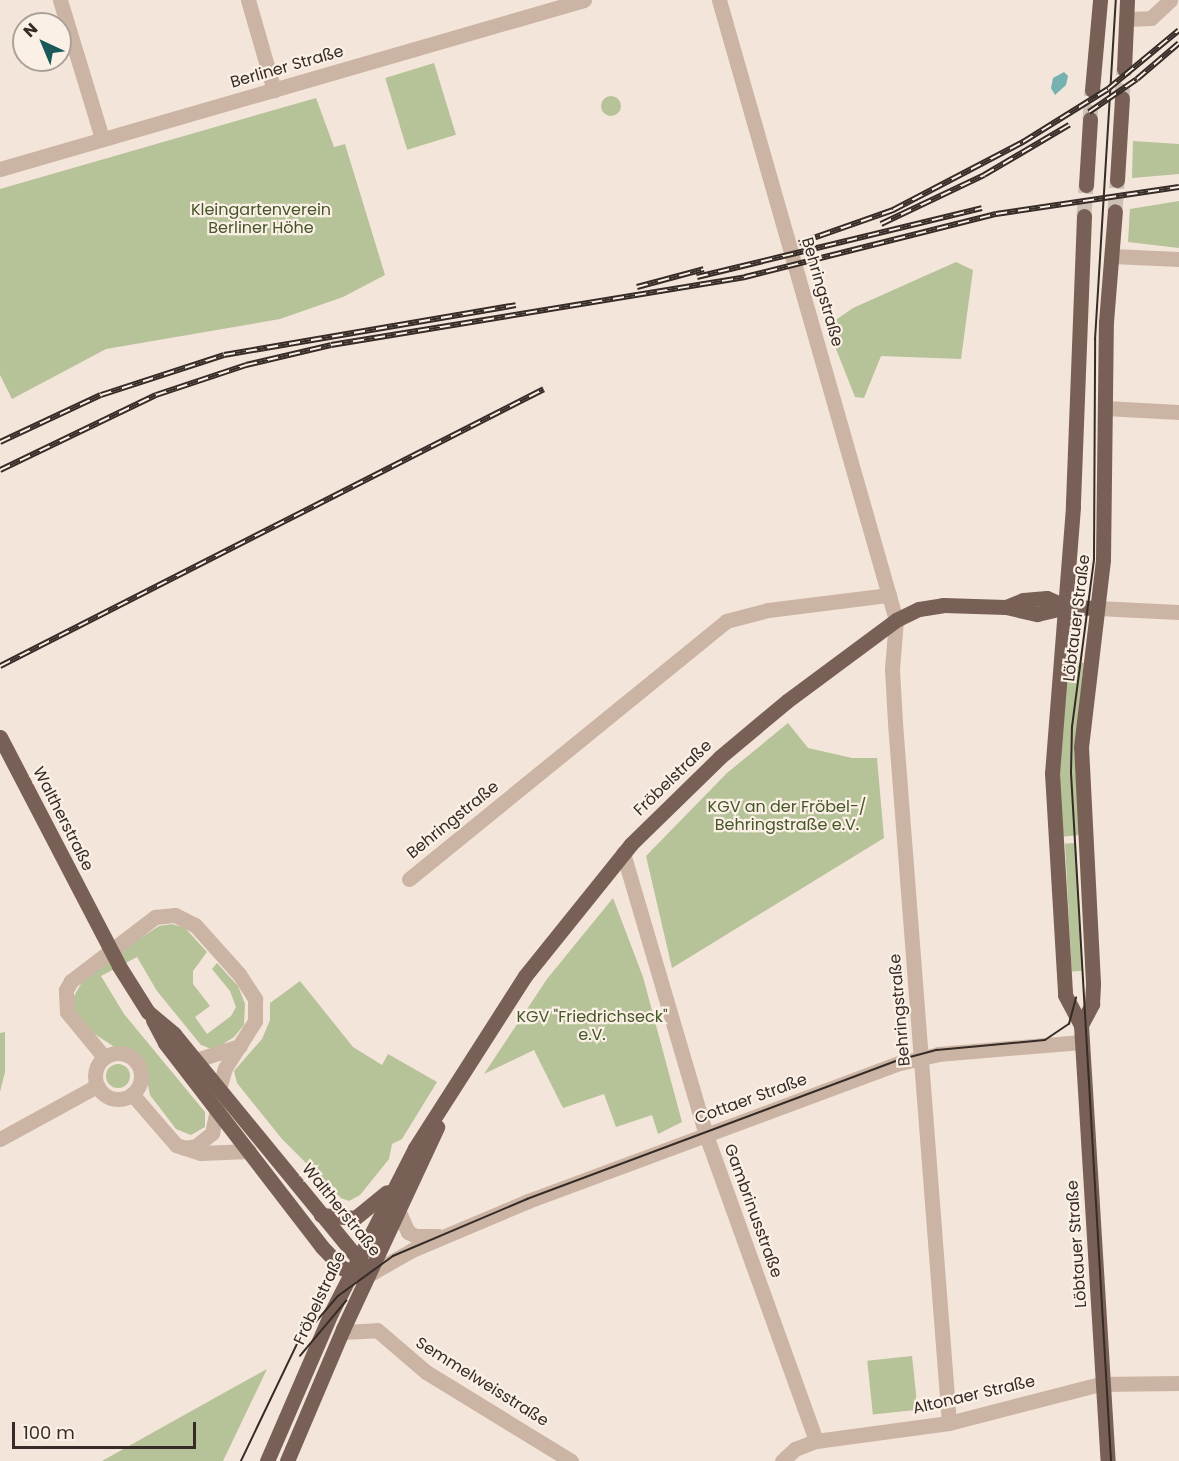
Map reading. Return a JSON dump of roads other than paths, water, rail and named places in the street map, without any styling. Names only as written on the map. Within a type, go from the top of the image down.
[{"type":"main road","points":[[1092,90],[1100,0]]},
{"type":"main road","points":[[1124,69],[1127,0]]},
{"type":"main road","points":[[1117,180],[1122,98]]},
{"type":"main road","points":[[1086,185],[1090,119]]},
{"type":"main road","name":"Löbtauer Straße","points":[[1081,1025],[1092,1004],[1093,983],[1081,747],[1103,560],[1104,408],[1115,211]]},
{"type":"main road","name":"Löbtauer Straße","points":[[1084,216],[1067,607],[1052,773],[1065,995],[1081,1025],[1108,1461]]},
{"type":"main road","name":"Fröbelstraße","points":[[267,1461],[354,1266],[399,1180],[525,976],[623,853],[720,757],[787,701],[896,620],[919,609],[943,605],[1006,607],[1039,598],[1067,607],[1097,608]]},
{"type":"main road","name":"Waltherstraße","points":[[0,737],[119,966],[165,1043],[322,1247],[370,1274]]},
{"type":"main road","name":"Waltherstraße","points":[[148,1012],[196,1060],[321,1215],[354,1266]]},
{"type":"main road","name":"Fröbelstraße","points":[[287,1461],[342,1332],[399,1212],[451,1093]]},
{"type":"main road","points":[[321,1215],[355,1218],[373,1206],[399,1180]]},
{"type":"street","points":[[60,0],[102,138]]},
{"type":"street","points":[[248,0],[274,90]]},
{"type":"street","name":"Berliner Straße","points":[[0,169],[584,0]]},
{"type":"street","name":"Behringstraße","points":[[719,0],[896,620],[892,649],[894,712],[923,1056],[949,1423]]},
{"type":"street","points":[[1126,19],[1151,18],[1170,0]]},
{"type":"street","points":[[1112,256],[1179,259]]},
{"type":"street","points":[[1104,408],[1179,412]]},
{"type":"street","name":"Behringstraße","points":[[408,879],[726,621],[768,610],[889,595]]},
{"type":"street","name":"Fröbelstraße","points":[[1097,608],[1179,612]]},
{"type":"street","name":"Gambrinusstraße","points":[[623,853],[706,1134],[816,1441]]},
{"type":"street","points":[[104,1057],[67,1012],[66,990],[78,972],[143,924],[165,914],[186,918],[195,925],[248,986],[257,1010],[255,1021],[225,1068],[219,1089]]},
{"type":"street","name":"Cottaer Straße","points":[[370,1274],[444,1236],[706,1134],[923,1056],[1082,1042]]},
{"type":"street","points":[[196,1060],[240,1046]]},
{"type":"street","points":[[119,1053],[134,1059],[141,1073],[132,1094],[109,1097],[97,1086],[95,1070],[104,1057],[119,1053]]},
{"type":"street","points":[[0,1139],[97,1086]]},
{"type":"street","points":[[132,1094],[165,1136],[185,1148],[201,1153],[249,1151]]},
{"type":"street","points":[[185,1148],[196,1146],[212,1133],[217,1110]]},
{"type":"street","name":"Cottaer Straße","points":[[399,1212],[408,1232],[416,1236],[444,1236]]},
{"type":"street","name":"Semmelweisstraße","points":[[342,1332],[376,1330],[426,1372],[571,1461]]},
{"type":"street","name":"Altonaer Straße","points":[[783,1461],[795,1449],[816,1441],[949,1423],[1103,1384],[1179,1383]]},
{"type":"water","points":[[1064,72],[1068,76],[1066,85],[1055,95],[1051,88],[1053,78]]},
{"type":"tunnel","points":[[1122,98],[1124,69]]},
{"type":"tunnel","points":[[1090,119],[1092,90]]},
{"type":"tunnel","points":[[1115,211],[1117,180]]},
{"type":"tunnel","points":[[1084,216],[1086,185]]},
{"type":"tram line","points":[[1111,1461],[1071,773],[1072,727],[1094,559],[1095,340],[1116,0]]},
{"type":"tram line","points":[[241,1461],[297,1344],[338,1296],[393,1256],[527,1199],[899,1060],[937,1050],[1045,1040],[1069,1024],[1076,998]]},
{"type":"tram line","points":[[300,1356],[346,1301]]},
{"type":"railway","points":[[799,243],[893,210],[1023,142],[1108,89],[1179,30]]},
{"type":"railway","points":[[1089,112],[1137,79],[1179,43]]},
{"type":"railway","points":[[881,224],[984,175],[1069,125]]},
{"type":"railway","points":[[0,470],[156,395],[246,365],[331,345],[745,277],[996,214],[1179,187]]},
{"type":"railway","points":[[697,277],[982,208]]},
{"type":"railway","points":[[637,287],[704,269]]},
{"type":"railway","points":[[0,442],[101,395],[224,355],[516,305]]},
{"type":"railway","points":[[0,666],[544,389]]},
{"type":"park label","name":"Kleingartenverein Berliner Höhe","points":[[261,219]]},
{"type":"park label","name":"KGV an der Fröbel-/ Behringstraße e.V.","points":[[787,816]]},
{"type":"park label","name":"KGV \"Friedrichseck\" e.V.","points":[[592,1026]]}]
